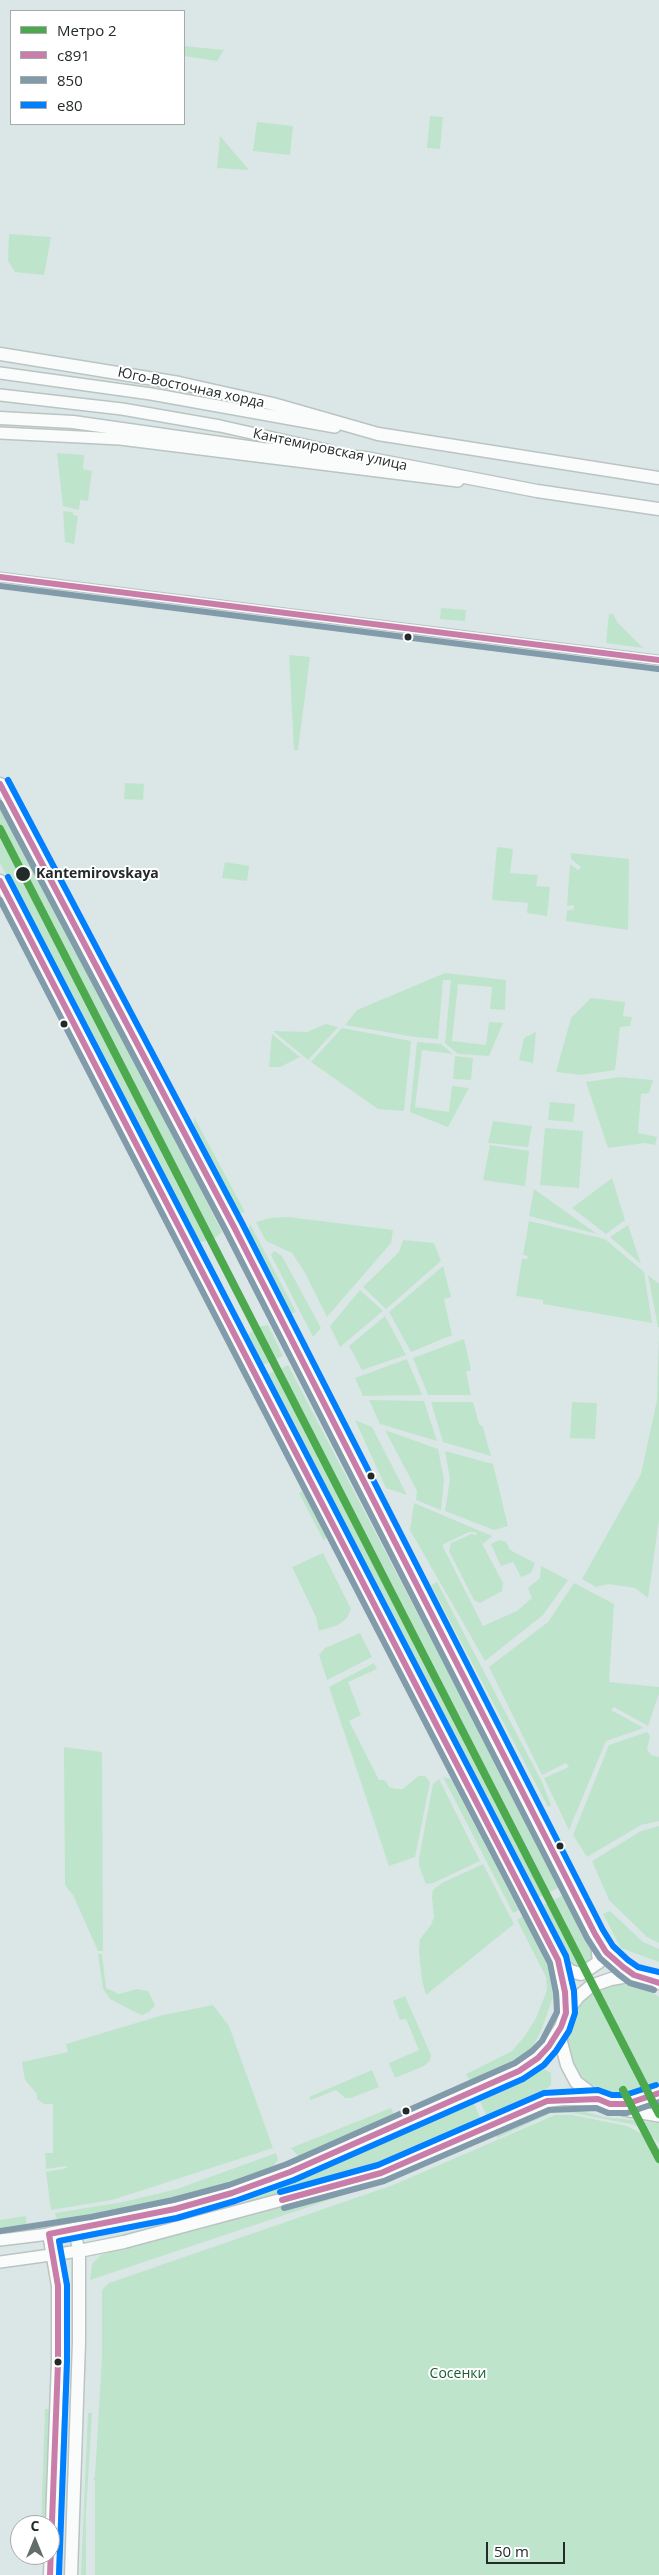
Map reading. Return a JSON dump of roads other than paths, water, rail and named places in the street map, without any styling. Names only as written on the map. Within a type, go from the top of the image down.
[{"type":"main road","name":"Юго-Восточная хорда","points":[[0,354],[179,383],[273,404],[378,434]]},
{"type":"main road","name":"Кантемировская улица","points":[[0,373],[151,394],[378,434],[659,478]]},
{"type":"main road","name":"Кантемировская улица","points":[[0,395],[122,409],[220,426],[366,458],[537,491],[659,509]]},
{"type":"main road","points":[[0,418],[72,422],[262,449],[366,458]]},
{"type":"main road","points":[[0,433],[120,439],[537,491]]},
{"type":"main road","points":[[0,784],[238,1233],[595,1934],[606,1952],[634,1975]]},
{"type":"main road","points":[[0,881],[558,1960],[565,1992],[566,2013]]},
{"type":"main road","points":[[558,1960],[576,1974],[581,1974],[596,1966],[599,1957],[595,1934]]},
{"type":"main road","points":[[0,2240],[49,2234],[175,2209],[232,2193],[290,2172],[519,2071],[538,2058],[561,2027],[566,2013],[578,1996],[591,1986],[611,1979],[634,1975],[655,1980],[659,1983]]},
{"type":"main road","points":[[561,2027],[561,2042],[567,2065],[576,2082],[598,2099],[624,2110],[659,2116]]},
{"type":"main road","points":[[610,2104],[639,2101],[659,2093]]},
{"type":"main road","points":[[0,2262],[52,2256],[124,2242],[381,2173],[547,2101],[598,2099]]},
{"type":"main road","points":[[71,2575],[79,2342],[78,2251],[74,2229]]},
{"type":"main road","points":[[49,2234],[58,2286],[58,2362],[50,2575]]},
{"type":"street","points":[[0,577],[659,660]]},
{"type":"metro line","name":"2","points":[[0,829],[659,2114]]},
{"type":"metro line","name":"2","points":[[623,2090],[659,2159]]},
{"type":"place","name":"Kantemirovskaya","points":[[23,874]]},
{"type":"park label","name":"Сосенки","points":[[458,2374]]}]
